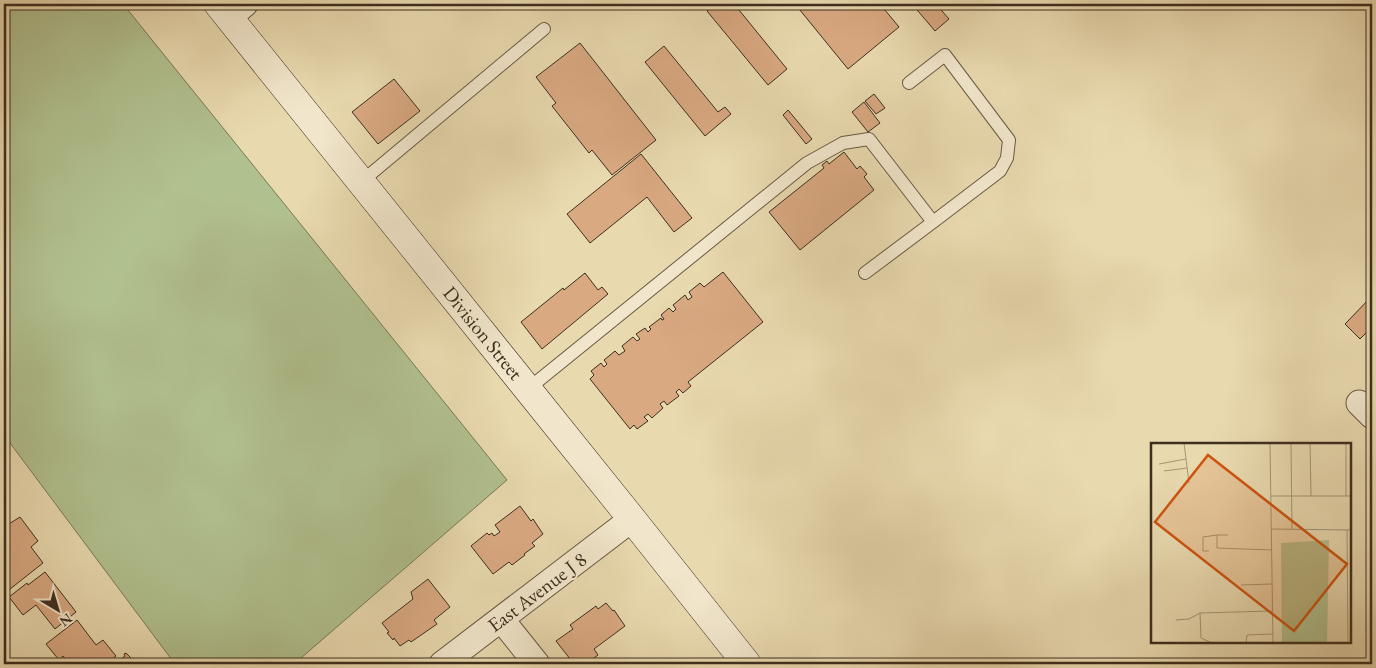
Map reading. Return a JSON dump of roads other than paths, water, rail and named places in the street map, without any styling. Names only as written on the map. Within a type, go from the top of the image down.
[{"type":"main road","name":"Division Street","points":[[230,8],[361,182],[747,664]]},
{"type":"street","name":"East Avenue J 8","points":[[442,664],[632,519]]},
{"type":"street","points":[[501,619],[537,664]]},
{"type":"lane","points":[[361,182],[544,29]]},
{"type":"lane","points":[[865,273],[1000,171],[1007,158],[1009,140],[945,55],[909,83]]},
{"type":"lane","points":[[528,389],[807,164],[843,143],[869,139],[933,222]]}]
